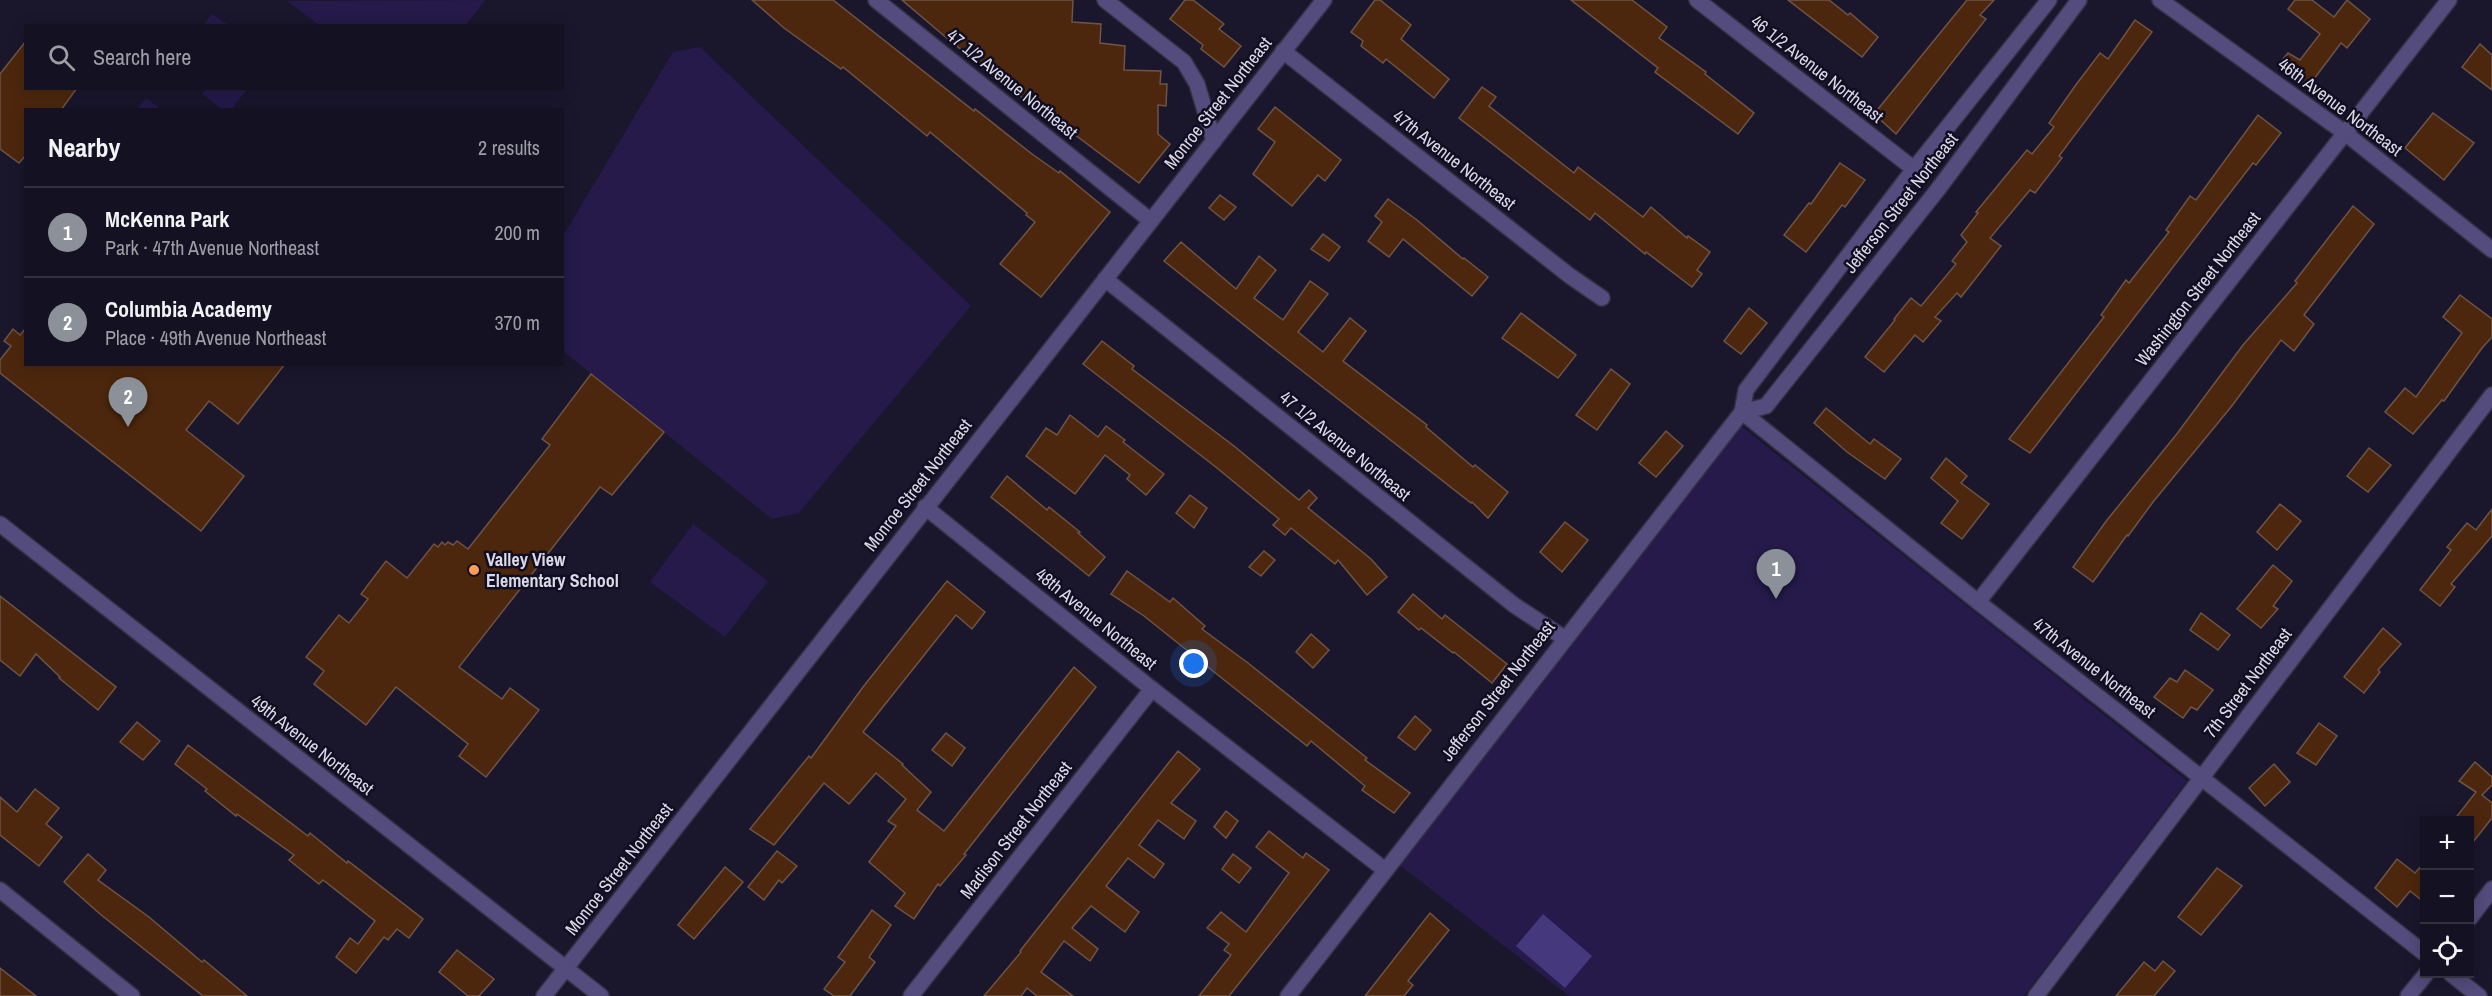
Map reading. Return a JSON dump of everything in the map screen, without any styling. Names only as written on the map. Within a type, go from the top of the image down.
[{"type":"street","name":"47 1/2 Avenue Northeast","points":[[876,0],[1151,221]]},
{"type":"street","points":[[1105,0],[1184,62],[1197,84],[1214,141]]},
{"type":"street","name":"Monroe Street Northeast","points":[[543,996],[1324,0]]},
{"type":"street","name":"46 1/2 Avenue Northeast","points":[[1697,0],[1914,169]]},
{"type":"street","name":"Jefferson Street Northeast","points":[[1288,996],[1564,638],[1742,412],[1746,390],[1914,169],[2049,0]]},
{"type":"street","name":"Jefferson Street Northeast","points":[[1742,412],[1766,406],[1939,188],[2079,0]]},
{"type":"street","name":"46th Avenue Northeast","points":[[2160,0],[2345,133],[2492,250]]},
{"type":"street","name":"Washington Street Northeast","points":[[1978,602],[2449,0]]},
{"type":"street","name":"47th Avenue Northeast","points":[[1283,51],[1570,276],[1602,298]]},
{"type":"street","name":"47 1/2 Avenue Northeast","points":[[1105,279],[1514,605],[1564,638]]},
{"type":"street","name":"7th Street Northeast","points":[[2036,996],[2492,395]]},
{"type":"street","name":"47th Avenue Northeast","points":[[1742,412],[1978,602],[2420,950]]},
{"type":"street","name":"48th Avenue Northeast","points":[[925,507],[1152,689],[1385,870]]},
{"type":"street","name":"49th Avenue Northeast","points":[[0,524],[601,996]]},
{"type":"street","name":"Madison Street Northeast","points":[[910,996],[1152,689]]},
{"type":"street","points":[[2474,912],[2492,889]]},
{"type":"street","points":[[0,890],[132,996]]},
{"type":"street","points":[[2408,996],[2423,978]]},
{"type":"street","points":[[2456,978],[2479,996]]},
{"type":"shaded area","points":[[485,0],[467,24],[318,24],[287,1]]},
{"type":"shaded area","points":[[212,14],[227,24],[204,24]]},
{"type":"shaded area","points":[[700,47],[971,306],[799,513],[772,519],[564,352],[564,234],[673,52]]},
{"type":"shaded area","points":[[205,90],[246,90],[233,108],[221,108],[202,94]]},
{"type":"shaded area","points":[[146,98],[160,108],[138,108]]},
{"type":"shaded area","points":[[1731,418],[2187,781],[2024,996],[1569,996],[1393,860]]},
{"type":"shaded area","points":[[693,524],[768,581],[725,637],[650,582]]},
{"type":"shaded area","points":[[1543,914],[1592,956],[1565,988],[1516,946]]},
{"type":"building","points":[[752,0],[833,0],[974,111],[975,109],[1059,173],[1060,171],[1110,212],[1041,297],[1000,264],[1035,222],[1026,215],[1027,213],[930,132],[927,136],[843,67],[841,69],[784,28]]},
{"type":"building","points":[[902,0],[1073,0],[1072,22],[1101,24],[1100,43],[1125,46],[1124,70],[1161,71],[1160,84],[1167,84],[1166,106],[1158,105],[1158,134],[1170,144],[1139,183],[1058,122],[1056,124]]},
{"type":"building","points":[[1185,0],[1193,0],[1224,24],[1219,29],[1241,46],[1224,67],[1201,49],[1203,45],[1170,19]]},
{"type":"building","points":[[1375,0],[1380,0],[1411,25],[1401,39],[1449,79],[1434,98],[1386,59],[1383,63],[1361,46],[1363,41],[1351,32]]},
{"type":"building","points":[[1571,0],[1632,0],[1667,27],[1659,38],[1706,72],[1705,74],[1754,113],[1738,134],[1655,72],[1658,68]]},
{"type":"building","points":[[1788,0],[1829,0],[1848,15],[1850,13],[1878,37],[1862,57]]},
{"type":"building","points":[[1967,0],[1994,0],[1980,15],[1986,19],[1896,134],[1874,114]]},
{"type":"building","points":[[2295,0],[2312,0],[2334,17],[2347,0],[2370,19],[2347,48],[2341,43],[2308,87],[2278,65],[2288,53],[2300,60],[2320,34],[2288,9]]},
{"type":"building","points":[[2135,20],[2152,32],[2059,156],[2062,158],[2035,193],[2030,190],[1990,238],[2001,246],[1961,297],[1957,293],[1935,317],[1941,321],[1923,342],[1915,335],[1884,372],[1865,357],[1911,298],[1921,306],[1956,264],[1952,261],[1967,242],[1961,235],[1978,213],[1976,212],[2027,150],[2032,154],[2054,127],[2049,123],[2100,53],[2108,59]]},
{"type":"building","points":[[24,44],[24,90],[76,90],[62,108],[24,108],[24,157],[19,163],[0,149],[0,74]]},
{"type":"building","points":[[2480,44],[2492,55],[2492,90],[2462,67]]},
{"type":"building","points":[[1482,87],[1496,97],[1489,106],[1574,173],[1578,167],[1643,217],[1651,207],[1687,238],[1688,236],[1710,252],[1697,270],[1702,274],[1692,287],[1646,252],[1645,254],[1595,213],[1590,220],[1459,118]]},
{"type":"building","points":[[1275,107],[1341,160],[1325,181],[1318,175],[1292,206],[1253,174],[1275,142],[1258,129]]},
{"type":"building","points":[[2433,113],[2474,143],[2444,180],[2405,148]]},
{"type":"building","points":[[2258,115],[2281,133],[2256,165],[2253,163],[2030,453],[2009,439],[2104,317],[2101,315],[2126,280],[2129,283],[2169,232],[2166,230],[2190,196],[2196,200]]},
{"type":"building","points":[[1840,163],[1865,180],[1845,207],[1842,205],[1806,252],[1784,235],[1809,203],[1811,204]]},
{"type":"building","points":[[1220,195],[1236,207],[1224,220],[1209,208]]},
{"type":"building","points":[[1388,199],[1488,277],[1472,296],[1403,239],[1389,257],[1368,241],[1382,222],[1375,216]]},
{"type":"building","points":[[2353,206],[2374,224],[2304,315],[2314,324],[2294,351],[2281,340],[2231,407],[2127,535],[2093,582],[2073,567],[2243,345],[2297,283],[2295,281]]},
{"type":"building","points":[[1323,234],[1340,247],[1329,261],[1311,249]]},
{"type":"building","points":[[1181,242],[1236,289],[1259,256],[1276,270],[1254,298],[1283,320],[1310,281],[1328,294],[1298,332],[1323,352],[1350,318],[1366,331],[1343,361],[1427,425],[1426,427],[1473,467],[1475,465],[1508,492],[1488,518],[1472,502],[1164,261]]},
{"type":"building","points":[[2460,295],[2492,319],[2492,337],[2444,401],[2442,400],[2413,434],[2385,412],[2405,388],[2416,397],[2462,333],[2443,317]]},
{"type":"building","points":[[1749,308],[1767,323],[1741,354],[1724,341]]},
{"type":"building","points":[[1521,313],[1576,355],[1558,378],[1502,338]]},
{"type":"building","points":[[13,329],[20,335],[24,330],[24,366],[283,366],[238,424],[209,401],[186,430],[244,476],[201,531],[0,373],[0,360],[11,346],[4,341]]},
{"type":"building","points":[[1102,341],[1134,366],[1132,369],[1234,446],[1299,500],[1309,490],[1317,498],[1308,508],[1371,559],[1387,577],[1367,595],[1338,560],[1335,564],[1291,528],[1285,535],[1273,525],[1279,519],[1083,364]]},
{"type":"building","points":[[1611,369],[1630,384],[1597,430],[1576,415]]},
{"type":"building","name":"Valley View Elementary School","points":[[591,374],[664,432],[612,495],[600,487],[459,667],[502,699],[510,688],[539,710],[486,777],[459,756],[468,744],[396,687],[366,725],[314,684],[324,671],[306,657],[339,615],[349,623],[368,599],[361,594],[386,561],[407,578],[434,544],[438,547],[442,542],[445,545],[448,542],[453,545],[457,541],[468,549],[550,445],[542,439]]},
{"type":"building","points":[[1826,408],[1870,444],[1874,439],[1901,459],[1885,479],[1847,452],[1814,423]]},
{"type":"building","points":[[1070,415],[1098,437],[1106,426],[1164,474],[1146,495],[1127,479],[1130,475],[1105,455],[1075,494],[1026,456],[1046,428],[1057,435]]},
{"type":"building","points":[[1666,431],[1683,446],[1656,477],[1639,463]]},
{"type":"building","points":[[2369,448],[2391,465],[2368,492],[2347,476]]},
{"type":"building","points":[[1946,458],[1967,476],[1961,483],[1989,504],[1962,539],[1941,523],[1958,501],[1931,478]]},
{"type":"building","points":[[1007,476],[1047,510],[1049,507],[1080,532],[1078,533],[1105,557],[1089,576],[991,497]]},
{"type":"building","points":[[1190,495],[1207,508],[1194,528],[1176,513]]},
{"type":"building","points":[[2280,504],[2301,521],[2277,550],[2257,532]]},
{"type":"building","points":[[2492,509],[2492,536],[2451,584],[2455,587],[2440,606],[2420,590],[2451,550],[2447,547],[2467,523],[2476,530]]},
{"type":"building","points":[[1565,522],[1588,540],[1562,572],[1540,552]]},
{"type":"building","points":[[1264,551],[1275,560],[1261,576],[1249,567]]},
{"type":"building","points":[[2273,565],[2292,581],[2273,606],[2278,609],[2261,628],[2237,609]]},
{"type":"building","points":[[1127,571],[1170,602],[1173,598],[1205,626],[1202,629],[1367,758],[1365,760],[1410,793],[1394,813],[1362,790],[1365,786],[1311,741],[1307,746],[1144,616],[1111,594]]},
{"type":"building","points":[[947,581],[985,612],[972,629],[956,615],[863,732],[903,764],[931,792],[917,810],[944,831],[1074,667],[1096,687],[964,854],[966,855],[940,886],[938,884],[914,919],[895,906],[905,893],[869,862],[896,826],[888,821],[906,799],[876,773],[849,804],[824,783],[774,845],[750,829],[809,756],[811,758],[863,687]]},
{"type":"building","points":[[1413,594],[1442,619],[1445,615],[1507,664],[1492,683],[1454,652],[1421,628],[1419,630],[1398,612]]},
{"type":"building","points":[[0,596],[116,687],[98,710],[59,678],[36,654],[20,676],[0,660]]},
{"type":"building","points":[[2201,613],[2230,635],[2218,650],[2190,630]]},
{"type":"building","points":[[2383,628],[2401,644],[2378,670],[2380,672],[2364,693],[2344,677]]},
{"type":"building","points":[[1311,634],[1329,650],[1313,668],[1296,652]]},
{"type":"building","points":[[2185,670],[2213,690],[2197,710],[2191,707],[2183,718],[2154,697],[2170,678],[2177,682]]},
{"type":"building","points":[[1415,716],[1431,730],[1415,750],[1398,737]]},
{"type":"building","points":[[137,722],[160,741],[143,760],[120,742]]},
{"type":"building","points":[[2319,723],[2337,736],[2316,765],[2297,753]]},
{"type":"building","points":[[946,733],[965,748],[952,766],[932,750]]},
{"type":"building","points":[[188,745],[308,836],[310,833],[347,863],[348,861],[423,919],[409,938],[397,929],[388,940],[384,937],[356,973],[336,957],[350,938],[358,944],[375,921],[323,880],[319,884],[289,860],[294,855],[237,814],[236,816],[175,764]]},
{"type":"building","points":[[1178,751],[1200,769],[1171,803],[1196,821],[1184,839],[1158,820],[1139,845],[1164,864],[1154,878],[1128,858],[1106,886],[1139,912],[1125,932],[1091,906],[1072,928],[1098,949],[1090,961],[1064,941],[1041,972],[1073,996],[1037,996],[1027,988],[1021,996],[984,996],[1021,952]]},
{"type":"building","points":[[2475,762],[2492,777],[2492,785],[2482,795],[2492,803],[2492,818],[2474,841],[2474,816],[2457,816],[2476,792],[2459,781]]},
{"type":"building","points":[[2274,764],[2290,782],[2265,806],[2249,788]]},
{"type":"building","points":[[35,789],[59,808],[46,824],[62,837],[39,866],[0,835],[0,797],[17,812]]},
{"type":"building","points":[[1226,811],[1238,821],[1226,838],[1214,827]]},
{"type":"building","points":[[1269,831],[1303,858],[1306,853],[1329,870],[1229,996],[1199,996],[1231,955],[1224,950],[1229,944],[1207,928],[1221,912],[1246,932],[1289,873],[1256,847]]},
{"type":"building","points":[[777,851],[797,866],[782,883],[779,880],[764,900],[748,887]]},
{"type":"building","points":[[88,854],[106,870],[98,880],[149,917],[247,996],[203,996],[100,914],[64,882]]},
{"type":"building","points":[[1233,854],[1251,868],[1239,883],[1222,869]]},
{"type":"building","points":[[2397,859],[2415,873],[2420,867],[2420,899],[2410,891],[2397,907],[2375,888]]},
{"type":"building","points":[[725,867],[743,882],[694,939],[678,925]]},
{"type":"building","points":[[2217,868],[2242,886],[2201,935],[2178,917]]},
{"type":"building","points":[[872,910],[891,925],[869,957],[875,962],[850,996],[834,996],[824,989],[845,962],[838,957]]},
{"type":"building","points":[[1430,913],[1449,930],[1408,981],[1413,985],[1404,996],[1365,996]]},
{"type":"building","points":[[457,950],[494,979],[479,996],[468,996],[439,972]]},
{"type":"building","points":[[2163,961],[2175,971],[2154,996],[2116,996],[2144,962],[2155,971]]},
{"type":"building","points":[[0,968],[36,996],[0,996]]},
{"type":"place","name":"Columbia Academy","points":[[128,427]]},
{"type":"place","name":"Valley View Elementary School","points":[[474,570]]},
{"type":"place","name":"McKenna Park","points":[[1776,599]]}]
